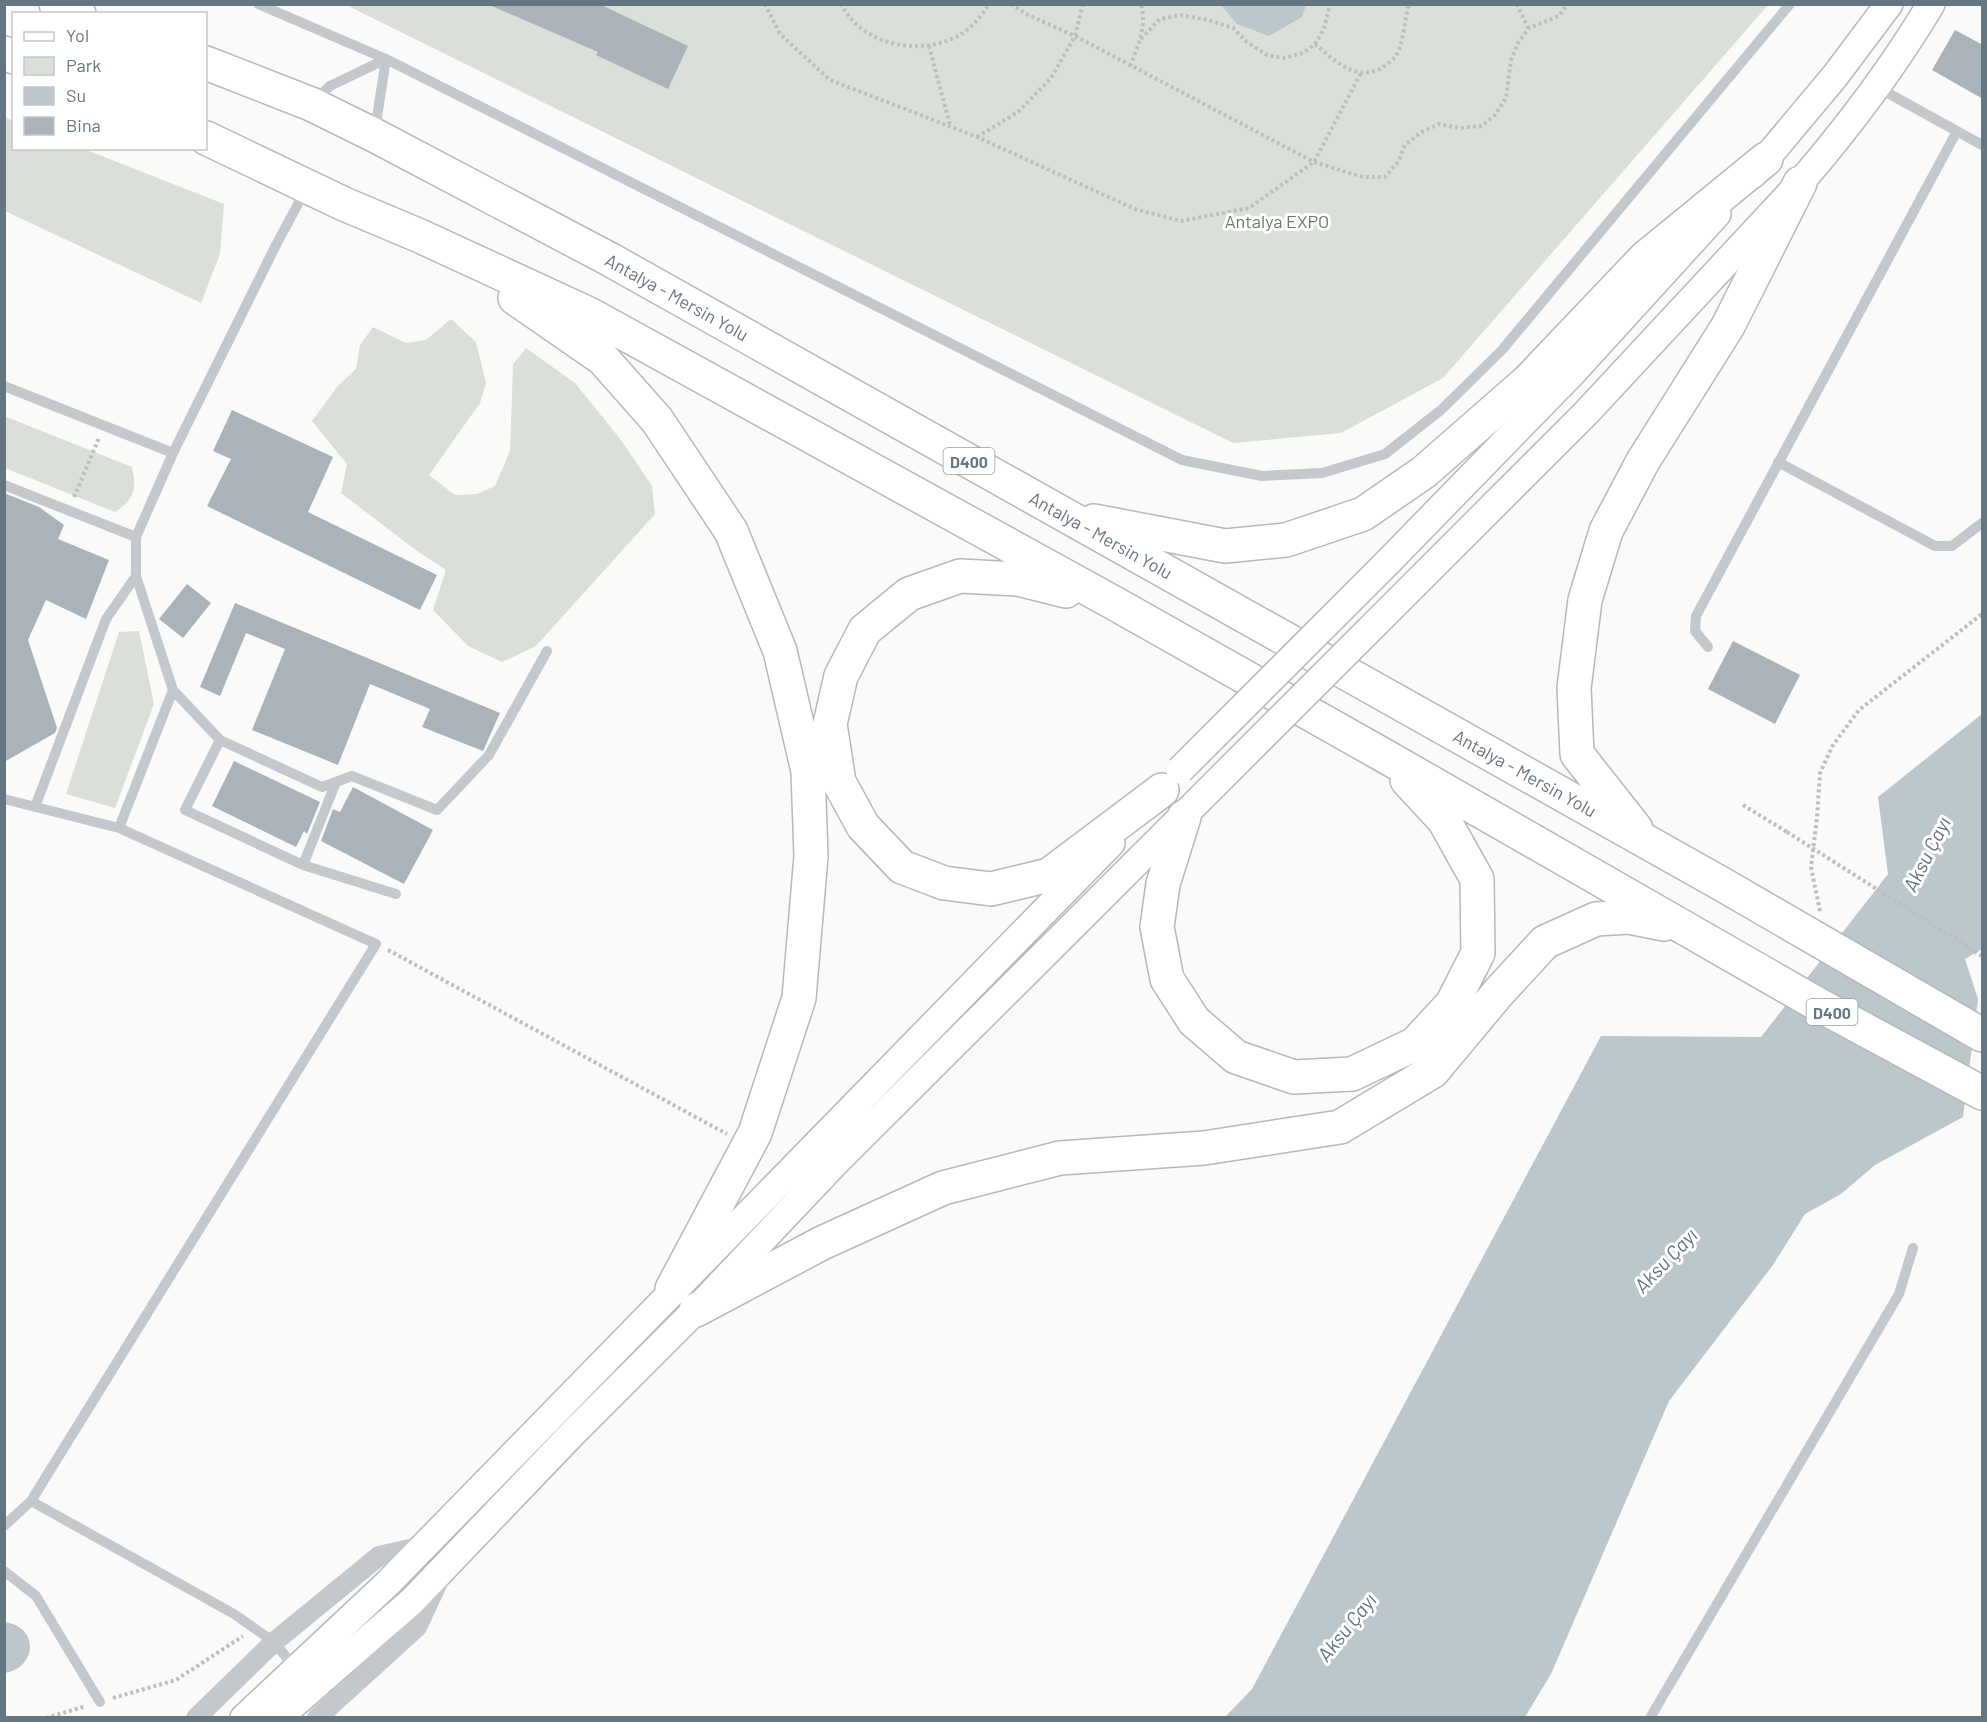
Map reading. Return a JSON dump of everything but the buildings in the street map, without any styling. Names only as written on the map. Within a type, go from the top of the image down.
[{"type":"highway","points":[[56,4],[74,12]]},
{"type":"highway","name":"Antalya - Mersin Yolu","points":[[207,63],[311,104],[611,260],[1720,883],[1983,1035]]},
{"type":"highway","name":"D400","points":[[207,138],[589,314],[1114,603],[1819,1005],[1983,1093]]},
{"type":"highway","points":[[1064,515],[1225,546],[1286,540],[1362,514],[1424,472],[1528,381],[1645,258],[1766,159]]},
{"type":"highway","points":[[1647,842],[1577,754],[1574,688],[1586,600],[1606,531],[1637,471],[1728,326],[1800,183]]},
{"type":"highway","points":[[420,236],[555,324],[603,359],[657,420],[731,531],[780,651],[808,771],[811,856],[799,998],[755,1133],[684,1300]]},
{"type":"highway","points":[[1114,603],[1018,579],[960,576],[909,594],[865,630],[841,676],[830,724],[839,782],[863,826],[902,867],[944,883],[990,889],[1049,875],[1171,780]]},
{"type":"highway","points":[[1184,817],[1163,884],[1157,927],[1167,979],[1194,1021],[1236,1057],[1294,1077],[1352,1074],[1415,1044],[1452,1004],[1478,953],[1477,879],[1444,820],[1383,755]]},
{"type":"highway","points":[[684,1300],[822,1243],[943,1188],[1060,1158],[1204,1148],[1340,1127],[1433,1071],[1498,993],[1545,942],[1596,920],[1629,917],[1683,927]]},
{"type":"main road","points":[[279,1718],[312,1692],[412,1601],[445,1567],[572,1434],[684,1300],[1171,780],[1574,371],[1766,159],[1835,76],[1889,4]]},
{"type":"main road","points":[[244,1718],[312,1692],[387,1584],[423,1546],[684,1300],[834,1164],[1587,412],[1833,145],[1905,49],[1931,4]]},
{"type":"street","points":[[196,1718],[274,1642],[379,1556],[423,1546]]},
{"type":"lane","points":[[258,4],[386,59],[1182,460],[1262,476],[1322,473],[1385,454],[1441,410],[1502,350],[1790,4]]},
{"type":"lane","points":[[311,104],[330,86],[386,59]]},
{"type":"lane","points":[[374,135],[386,59]]},
{"type":"lane","points":[[1877,87],[1983,145]]},
{"type":"lane","points":[[1708,647],[1695,631],[1696,616],[1957,131]]},
{"type":"lane","points":[[308,186],[276,245],[173,453],[136,537],[136,576],[173,690],[220,740],[322,787],[352,776],[437,810],[489,755],[547,651]]},
{"type":"lane","points":[[4,386],[173,453]]},
{"type":"lane","points":[[1778,462],[1935,546],[1952,546],[1983,523]]},
{"type":"lane","points":[[4,485],[136,537]]},
{"type":"lane","points":[[36,807],[106,619],[136,576]]},
{"type":"lane","points":[[119,828],[173,690]]},
{"type":"lane","points":[[220,740],[185,810],[303,865],[396,894]]},
{"type":"lane","points":[[303,865],[336,782]]},
{"type":"lane","points":[[4,799],[119,828],[376,944],[31,1501],[4,1526]]},
{"type":"lane","points":[[1650,1718],[1899,1294],[1913,1248]]},
{"type":"lane","points":[[31,1501],[234,1614],[274,1642],[312,1692]]},
{"type":"lane","points":[[4,1571],[36,1596],[100,1702]]},
{"type":"path","points":[[765,4],[780,34],[831,80],[977,137],[1135,209],[1181,221],[1249,208],[1314,162],[1361,73]]},
{"type":"path","points":[[840,4],[855,23],[877,38],[903,46],[929,45],[956,36],[980,19],[989,4]]},
{"type":"path","points":[[1011,4],[1028,15],[1075,36],[1314,162],[1364,177],[1385,177],[1398,162],[1405,145],[1420,133],[1439,124],[1460,128],[1482,126],[1495,115],[1506,98],[1511,60],[1528,28],[1559,16],[1569,4]]},
{"type":"path","points":[[977,137],[1018,112],[1051,78],[1075,36],[1083,4]]},
{"type":"path","points":[[1130,66],[1141,39],[1143,14],[1141,4]]},
{"type":"path","points":[[1141,39],[1160,19],[1180,15],[1208,20],[1233,28],[1247,42],[1267,55],[1283,58],[1303,53],[1315,44],[1324,29],[1330,4]]},
{"type":"path","points":[[1315,44],[1348,69],[1361,73],[1374,71],[1387,65],[1398,54],[1409,4]]},
{"type":"path","points":[[1517,4],[1528,28]]},
{"type":"path","points":[[929,45],[951,126]]},
{"type":"path","points":[[69,510],[104,426]]},
{"type":"path","points":[[1820,912],[1811,867],[1820,773],[1833,745],[1860,710],[1983,614]]},
{"type":"path","points":[[1743,805],[1983,956]]},
{"type":"path","points":[[376,944],[722,1131],[747,1148]]},
{"type":"path","points":[[46,1718],[176,1680],[254,1628]]},
{"type":"green space","name":"Antalya EXPO","points":[[346,5],[1768,5],[1443,378],[1341,433],[1233,443]]},
{"type":"green space","points":[[5,117],[12,120],[12,150],[87,150],[224,204],[220,254],[201,303],[5,211]]},
{"type":"green space","points":[[451,319],[476,342],[486,383],[480,403],[429,475],[455,495],[477,494],[495,486],[510,451],[513,364],[526,348],[575,383],[621,440],[652,486],[655,514],[536,646],[502,662],[468,646],[433,610],[446,570],[417,551],[341,493],[347,464],[312,421],[337,387],[356,369],[360,345],[373,327],[406,343],[426,340]]},
{"type":"green space","points":[[4,416],[132,467],[134,488],[130,498],[115,512],[5,468]]},
{"type":"green space","points":[[139,631],[154,704],[115,808],[66,794],[119,632]]},
{"type":"water","points":[[1221,5],[1306,5],[1302,17],[1269,36],[1237,24]]},
{"type":"water","name":"Aksu Çayı","points":[[1982,714],[1982,949],[1965,959],[1978,999],[1963,1117],[1875,1165],[1841,1194],[1805,1214],[1773,1265],[1669,1401],[1551,1674],[1525,1717],[1224,1718],[1252,1689],[1601,1036],[1761,1037],[1888,874],[1878,797]]},
{"type":"water","points":[[4,1622],[24,1631],[30,1647],[24,1663],[5,1673]]}]
